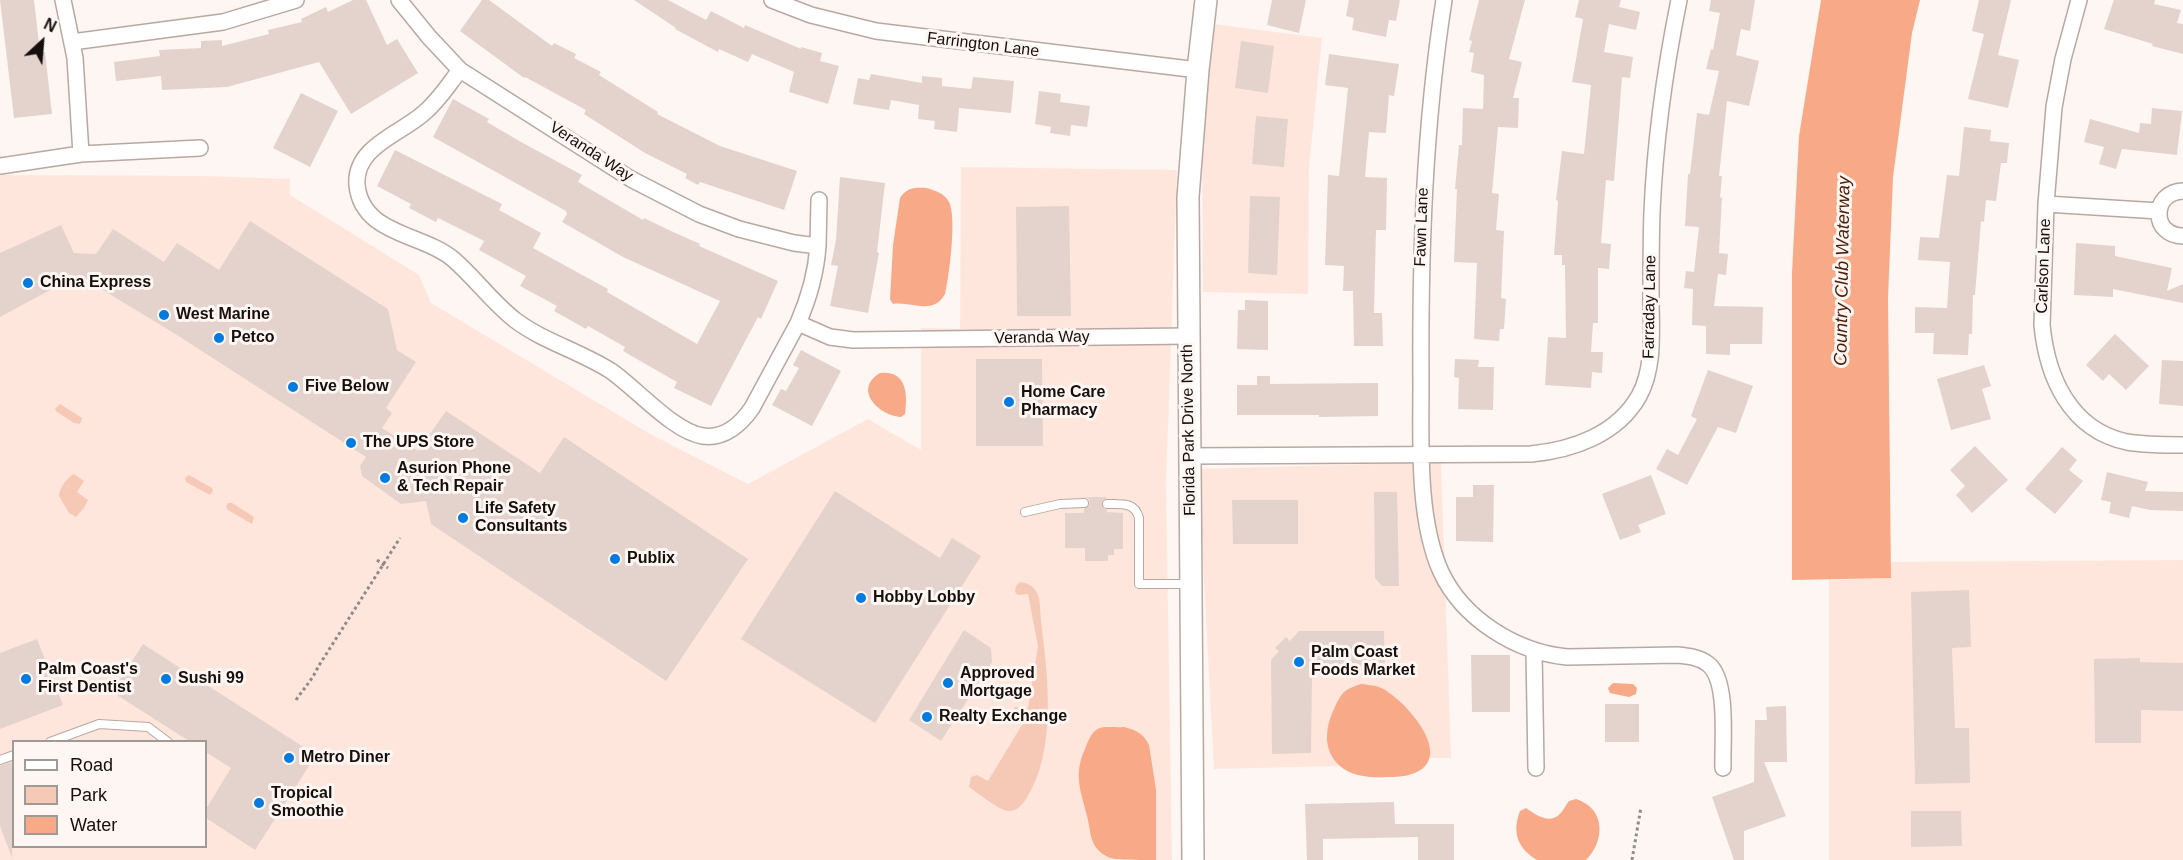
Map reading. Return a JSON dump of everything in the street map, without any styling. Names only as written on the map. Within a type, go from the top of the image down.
[{"type":"street","points":[[63,0],[72,42],[81,154]]},
{"type":"street","points":[[72,42],[223,22],[296,0]]},
{"type":"street","name":"Veranda Way","points":[[399,0],[460,70],[497,95],[558,130],[631,179],[666,198],[739,229],[818,246]]},
{"type":"street","name":"Farrington Lane","points":[[772,0],[812,15],[876,31],[1198,70]]},
{"type":"street","name":"Florida Park Drive North","points":[[1193,860],[1188,197],[1206,0]]},
{"type":"street","name":"Fawn Lane","points":[[1444,0],[1432,86],[1423,195],[1420,294],[1421,456],[1431,542],[1439,565],[1449,586],[1474,615],[1507,639],[1534,651],[1574,657],[1686,656],[1708,663],[1716,675],[1721,690],[1723,768]]},
{"type":"street","name":"Farraday Lane","points":[[1190,456],[1531,454],[1569,448],[1607,429],[1622,417],[1638,399],[1646,384],[1649,367],[1652,333],[1652,211],[1655,172],[1679,0]]},
{"type":"street","name":"Carlson Lane","points":[[2079,0],[2061,69],[2054,107],[2046,204],[2042,325],[2048,365],[2062,394],[2079,415],[2113,437],[2140,443],[2183,445]]},
{"type":"street","points":[[460,70],[423,114],[382,141],[362,165],[358,177],[360,198],[369,214],[377,222],[428,244],[451,257],[514,319],[551,341],[598,363],[682,428],[703,436],[723,433],[735,428],[744,419],[798,323],[809,297],[816,269],[819,200]]},
{"type":"street","points":[[0,166],[81,154],[200,148]]},
{"type":"street","points":[[2183,191],[2166,197],[2159,211],[2163,228],[2173,235],[2183,236]]},
{"type":"street","points":[[2046,204],[2159,211]]},
{"type":"street","name":"Veranda Way","points":[[798,323],[830,337],[854,340],[1188,336]]},
{"type":"street","points":[[1534,651],[1536,768]]},
{"type":"lane","points":[[1025,512],[1060,504],[1084,503]]},
{"type":"lane","points":[[1107,504],[1130,505],[1137,512],[1139,518],[1139,584],[1191,584]]},
{"type":"lane","points":[[53,740],[99,724],[148,727],[167,740]]},
{"type":"path","points":[[296,700],[313,678],[400,538]]},
{"type":"path","points":[[377,560],[388,567]]},
{"type":"path","points":[[1632,860],[1641,807]]},
{"type":"shaded area","points":[[1213,24],[1322,38],[1309,168],[1308,294],[1203,292],[1202,151]]},
{"type":"shaded area","points":[[0,148],[3,175],[205,176],[290,179],[290,195],[419,275],[431,303],[650,434],[748,484],[868,419],[921,450],[921,328],[960,329],[961,167],[1177,170],[1166,484],[1172,860],[0,860]]},
{"type":"shaded area","points":[[1441,462],[1451,758],[1430,758],[1428,742],[1413,714],[1389,692],[1342,693],[1332,714],[1326,735],[1330,752],[1339,766],[1214,769],[1198,469]]},
{"type":"shaded area","points":[[2183,560],[2183,860],[1829,860],[1829,580],[1891,578],[1891,562]]},
{"type":"green space","points":[[60,404],[82,418],[80,424],[74,423],[56,411],[55,409]]},
{"type":"green space","points":[[74,474],[84,481],[77,492],[88,500],[76,517],[69,513],[59,496],[64,484]]},
{"type":"green space","points":[[189,475],[212,488],[210,495],[186,482],[185,478]]},
{"type":"green space","points":[[228,503],[232,503],[254,517],[252,524],[228,510],[226,507]]},
{"type":"green space","points":[[1020,582],[1033,587],[1039,598],[1048,689],[1048,713],[1042,759],[1036,780],[1023,804],[1008,811],[994,805],[969,787],[971,777],[977,775],[988,781],[1025,720],[1013,711],[1015,707],[1028,708],[1038,646],[1028,594],[1018,595],[1015,592]]},
{"type":"water","name":"Country Club Waterway","points":[[1821,0],[1920,0],[1912,33],[1893,177],[1888,298],[1891,578],[1792,580],[1792,273],[1799,136]]},
{"type":"water","points":[[926,188],[945,197],[951,210],[951,247],[945,294],[940,301],[928,306],[893,304],[890,299],[893,245],[900,198],[911,189]]},
{"type":"water","points":[[880,373],[895,375],[903,384],[906,406],[905,414],[901,417],[885,412],[872,401],[869,387],[872,380]]},
{"type":"water","points":[[1613,683],[1633,684],[1637,688],[1636,694],[1629,697],[1610,693],[1608,688]]},
{"type":"water","points":[[1361,684],[1379,687],[1388,692],[1399,700],[1419,723],[1430,748],[1429,760],[1422,769],[1401,776],[1369,777],[1345,770],[1334,760],[1328,746],[1329,722],[1344,692]]},
{"type":"water","points":[[1106,727],[1124,727],[1139,733],[1149,745],[1156,790],[1156,860],[1110,858],[1098,850],[1091,835],[1079,783],[1081,758],[1096,730]]},
{"type":"water","points":[[1576,799],[1586,803],[1597,817],[1599,834],[1593,852],[1586,860],[1537,860],[1530,855],[1518,839],[1516,826],[1520,811],[1526,808],[1551,819],[1560,814],[1569,801]]},
{"type":"building","points":[[0,0],[34,0],[40,52],[45,52],[52,114],[14,118]]},
{"type":"building","points":[[353,0],[366,0],[387,45],[397,39],[418,73],[351,114],[319,62],[227,87],[162,90],[161,76],[116,81],[114,62],[160,56],[159,50],[201,48],[201,41],[222,40],[222,46],[269,34],[268,30],[302,22],[301,19],[326,7],[328,12]]},
{"type":"building","points":[[482,0],[489,0],[552,46],[554,43],[576,54],[574,58],[601,72],[599,75],[658,112],[657,114],[720,146],[797,171],[784,210],[700,182],[698,185],[685,178],[687,174],[645,153],[584,114],[586,110],[524,78],[460,31]]},
{"type":"building","points":[[634,0],[668,0],[706,20],[711,11],[744,28],[745,25],[801,49],[801,47],[822,53],[820,61],[839,66],[828,104],[789,92],[794,72],[752,54],[748,62],[719,49],[718,52],[675,29]]},
{"type":"building","points":[[1272,0],[1306,0],[1299,33],[1267,25]]},
{"type":"building","points":[[1349,0],[1400,0],[1396,21],[1389,20],[1386,37],[1352,30],[1354,18],[1346,16]]},
{"type":"building","points":[[1479,0],[1525,0],[1509,59],[1522,62],[1513,98],[1519,98],[1518,128],[1498,127],[1492,193],[1499,194],[1496,230],[1504,231],[1501,298],[1506,299],[1504,329],[1500,329],[1499,341],[1474,339],[1477,263],[1454,262],[1457,189],[1455,189],[1459,145],[1462,145],[1463,108],[1483,109],[1484,75],[1471,72],[1474,53],[1469,52],[1472,41],[1469,40]]},
{"type":"building","points":[[1579,0],[1621,0],[1619,7],[1640,12],[1636,30],[1609,24],[1604,52],[1633,57],[1630,78],[1622,77],[1614,181],[1606,180],[1601,243],[1611,244],[1609,269],[1598,268],[1598,323],[1593,323],[1591,352],[1603,352],[1602,373],[1592,372],[1591,388],[1545,385],[1548,337],[1566,338],[1565,265],[1562,265],[1562,255],[1554,255],[1558,201],[1556,200],[1562,151],[1584,154],[1591,85],[1572,82],[1583,19],[1575,17]]},
{"type":"building","points":[[1711,0],[1755,0],[1750,31],[1741,29],[1736,55],[1759,61],[1749,106],[1727,101],[1719,176],[1722,176],[1720,198],[1722,197],[1719,253],[1728,254],[1726,275],[1718,274],[1714,306],[1763,307],[1762,344],[1730,344],[1730,355],[1706,354],[1706,326],[1692,325],[1693,289],[1684,288],[1686,271],[1694,272],[1699,227],[1685,226],[1688,174],[1690,174],[1697,113],[1709,115],[1719,71],[1706,69],[1711,49],[1713,50],[1720,13],[1709,11]]},
{"type":"building","points":[[1979,0],[2011,0],[1998,55],[2019,60],[2008,108],[1968,99],[1984,34],[1972,31]]},
{"type":"building","points":[[2114,0],[2155,0],[2154,4],[2181,10],[2177,23],[2183,24],[2183,54],[2104,29]]},
{"type":"building","points":[[1241,41],[1274,46],[1268,93],[1235,88]]},
{"type":"building","points":[[1329,54],[1399,64],[1394,96],[1389,95],[1386,133],[1369,132],[1365,177],[1387,178],[1386,230],[1376,230],[1374,313],[1382,313],[1383,346],[1354,346],[1353,291],[1343,291],[1344,266],[1325,265],[1328,175],[1339,176],[1348,88],[1325,85]]},
{"type":"building","points":[[871,74],[922,83],[922,76],[942,78],[942,86],[971,89],[973,77],[1014,81],[1011,113],[959,108],[957,132],[934,129],[935,121],[918,119],[919,105],[891,100],[889,110],[853,104],[858,78],[869,80]]},
{"type":"building","points":[[1039,91],[1061,94],[1060,102],[1090,106],[1087,127],[1071,125],[1070,136],[1050,133],[1051,127],[1035,124]]},
{"type":"building","points":[[301,93],[338,111],[310,167],[273,148]]},
{"type":"building","points":[[453,99],[489,119],[487,122],[582,175],[578,182],[643,220],[644,218],[700,244],[699,246],[778,281],[761,319],[758,317],[711,406],[674,388],[677,382],[623,351],[625,347],[588,326],[586,329],[554,311],[557,306],[520,286],[526,276],[479,250],[484,241],[438,218],[436,222],[409,208],[411,204],[377,186],[395,150],[502,204],[499,210],[541,233],[533,248],[608,289],[607,292],[697,344],[720,301],[623,257],[562,222],[567,214],[566,211],[433,137]]},
{"type":"building","points":[[2152,108],[2182,111],[2177,155],[2122,149],[2116,169],[2099,164],[2104,147],[2084,142],[2090,119],[2139,133],[2140,123],[2151,124]]},
{"type":"building","points":[[1256,116],[1288,119],[1284,167],[1252,164]]},
{"type":"building","points":[[1964,127],[1991,130],[1990,141],[2009,143],[2007,163],[2001,163],[1996,201],[1986,200],[1984,222],[1981,221],[1975,295],[1973,295],[1972,334],[1969,334],[1968,355],[1933,354],[1934,333],[1915,333],[1915,307],[1947,308],[1950,262],[1918,260],[1920,237],[1939,238],[1947,175],[1959,176]]},
{"type":"building","points":[[840,177],[885,183],[877,252],[879,253],[868,313],[830,306],[838,266],[831,265],[836,240]]},
{"type":"building","points":[[1250,196],[1280,197],[1277,275],[1248,273]]},
{"type":"building","points":[[1069,206],[1071,316],[1017,316],[1016,207]]},
{"type":"building","points":[[250,221],[388,309],[397,350],[416,362],[386,408],[392,413],[382,428],[418,451],[446,411],[540,473],[564,437],[748,559],[666,681],[431,524],[426,501],[401,504],[362,476],[360,466],[366,457],[177,335],[78,275],[0,317],[0,253],[61,225],[74,253],[96,254],[113,229],[164,262],[177,243],[219,270]]},
{"type":"building","points":[[2076,243],[2115,246],[2115,256],[2172,268],[2167,291],[2183,284],[2183,303],[2113,289],[2113,297],[2074,295]]},
{"type":"building","points":[[1245,300],[1268,301],[1268,350],[1237,349],[1238,310],[1245,310]]},
{"type":"building","points":[[2115,334],[2149,366],[2126,390],[2109,374],[2103,381],[2086,365]]},
{"type":"building","points":[[801,350],[841,371],[812,426],[772,405],[781,389],[786,391],[799,368],[793,365]]},
{"type":"building","name":"Home Care Pharmacy","points":[[976,359],[1042,359],[1043,446],[976,446]]},
{"type":"building","points":[[1455,359],[1479,360],[1478,367],[1494,367],[1493,410],[1458,409],[1459,378],[1454,377]]},
{"type":"building","points":[[2162,360],[2183,361],[2183,406],[2159,404]]},
{"type":"building","points":[[1984,365],[1991,386],[1982,389],[1991,419],[1951,430],[1937,379]]},
{"type":"building","points":[[1708,370],[1753,386],[1736,433],[1718,427],[1687,485],[1656,469],[1667,449],[1678,455],[1697,419],[1691,416]]},
{"type":"building","points":[[1257,376],[1270,376],[1270,384],[1378,383],[1378,416],[1237,415],[1237,385],[1257,385]]},
{"type":"building","points":[[1975,446],[2008,480],[1972,513],[1956,495],[1965,486],[1950,470]]},
{"type":"building","points":[[2062,447],[2077,460],[2069,470],[2083,481],[2055,514],[2025,489]]},
{"type":"building","points":[[2107,472],[2148,482],[2145,491],[2183,492],[2183,511],[2150,510],[2132,506],[2129,518],[2109,513],[2111,502],[2101,500]]},
{"type":"building","points":[[1651,475],[1666,514],[1638,525],[1641,532],[1620,540],[1602,494]]},
{"type":"building","points":[[1473,485],[1494,485],[1493,542],[1456,541],[1456,497],[1473,497]]},
{"type":"building","name":"Hobby Lobby","points":[[835,491],[940,558],[952,538],[981,556],[875,723],[741,639]]},
{"type":"building","points":[[1374,492],[1397,492],[1399,586],[1382,586],[1375,578]]},
{"type":"building","points":[[1085,497],[1107,497],[1102,502],[1107,512],[1123,513],[1123,549],[1114,549],[1114,555],[1108,555],[1108,561],[1085,561],[1085,548],[1065,548],[1065,513],[1084,513],[1084,509],[1090,503]]},
{"type":"building","points":[[1232,500],[1298,500],[1298,544],[1233,544]]},
{"type":"building","points":[[1969,590],[1971,647],[1952,648],[1955,728],[1969,728],[1970,783],[1915,784],[1911,592]]},
{"type":"building","name":"Approved Mortgage","points":[[964,630],[991,648],[992,662],[941,741],[909,720]]},
{"type":"building","points":[[1299,631],[1384,631],[1385,670],[1318,670],[1312,679],[1311,753],[1272,754],[1271,660],[1279,651],[1275,648],[1286,637],[1290,641]]},
{"type":"building","name":"Palm Coast's First Dentist","points":[[37,639],[63,705],[0,729],[0,653]]},
{"type":"building","points":[[143,644],[316,755],[255,850],[207,819],[207,807],[231,768],[207,753],[207,740],[187,740],[112,692]]},
{"type":"building","points":[[1471,655],[1510,655],[1510,712],[1472,712]]},
{"type":"building","points":[[2140,658],[2140,662],[2183,663],[2183,711],[2141,710],[2141,743],[2095,743],[2094,659]]},
{"type":"building","points":[[1605,704],[1639,704],[1639,742],[1605,742]]},
{"type":"building","points":[[1786,706],[1787,762],[1764,762],[1786,816],[1744,831],[1744,860],[1734,860],[1712,797],[1754,782],[1755,720],[1767,720],[1766,707]]},
{"type":"building","points":[[11,762],[12,764],[12,858],[0,826],[0,766]]},
{"type":"building","points":[[1394,802],[1395,824],[1454,824],[1454,860],[1418,860],[1418,837],[1323,839],[1323,860],[1307,860],[1305,804]]},
{"type":"building","points":[[1911,811],[1961,811],[1962,846],[1911,847]]},
{"type":"place","name":"China Express","points":[[28,283]]},
{"type":"place","name":"West Marine","points":[[164,315]]},
{"type":"place","name":"Petco","points":[[219,338]]},
{"type":"place","name":"Five Below","points":[[293,387]]},
{"type":"place","name":"Home Care Pharmacy","points":[[1009,402]]},
{"type":"place","name":"The UPS Store","points":[[351,443]]},
{"type":"place","name":"Asurion Phone & Tech Repair","points":[[385,478]]},
{"type":"place","name":"Life Safety Consultants","points":[[463,518]]},
{"type":"place","name":"Publix","points":[[615,559]]},
{"type":"place","name":"Hobby Lobby","points":[[861,598]]},
{"type":"place","name":"Palm Coast Foods Market","points":[[1299,662]]},
{"type":"place","name":"Palm Coast's First Dentist","points":[[26,679]]},
{"type":"place","name":"Sushi 99","points":[[166,679]]},
{"type":"place","name":"Approved Mortgage","points":[[948,683]]},
{"type":"place","name":"Realty Exchange","points":[[927,717]]},
{"type":"place","name":"Metro Diner","points":[[289,758]]},
{"type":"place","name":"Tropical Smoothie","points":[[259,803]]}]
